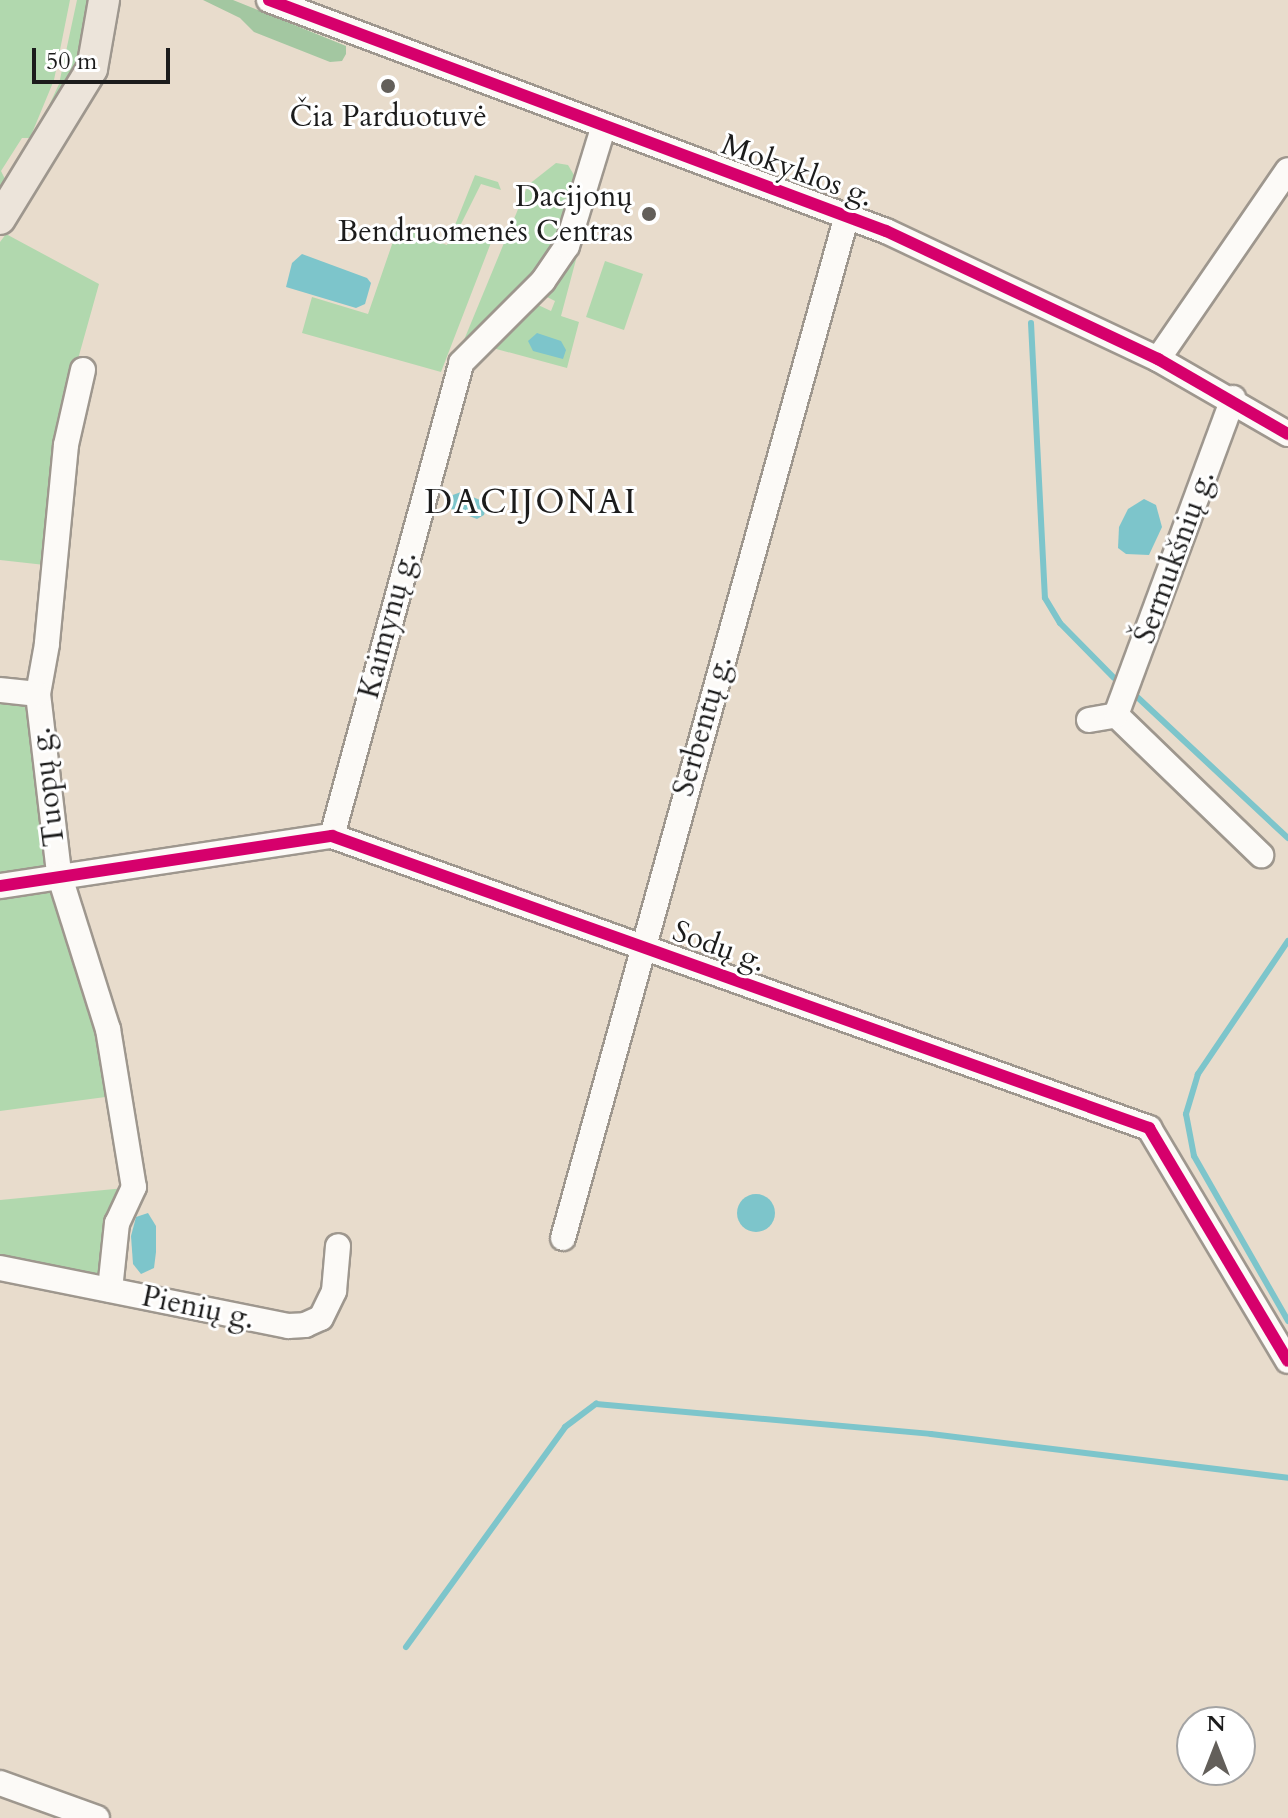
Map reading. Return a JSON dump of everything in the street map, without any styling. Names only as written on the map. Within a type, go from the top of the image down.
[{"type":"main road","points":[[0,219],[92,69],[104,0]]},
{"type":"street","name":"Mokyklos g.","points":[[269,0],[603,128],[847,215],[974,270],[1158,359],[1233,398],[1288,434]]},
{"type":"street","name":"Kaimynų g.","points":[[332,836],[461,363],[543,281],[567,246],[603,128]]},
{"type":"street","points":[[1158,359],[1288,170]]},
{"type":"street","name":"Serbentų g.","points":[[563,1238],[641,947],[847,215]]},
{"type":"street","name":"Tuopų g.","points":[[83,370],[66,445],[47,644],[38,694],[59,874],[108,1029],[134,1187],[117,1223],[110,1290]]},
{"type":"street","name":"Šermukšnių g.","points":[[1116,715],[1233,398]]},
{"type":"street","points":[[0,690],[38,694]]},
{"type":"street","points":[[1089,720],[1116,715],[1261,855]]},
{"type":"street","name":"Sodų g.","points":[[0,886],[59,874],[332,836],[1149,1128],[1288,1361]]},
{"type":"street","name":"Pienių g.","points":[[0,1268],[305,1325],[321,1318],[334,1291],[338,1246]]},
{"type":"street","points":[[0,1783],[97,1818]]},
{"type":"green space","points":[[0,0],[70,0],[54,80],[30,138],[22,138],[1,171],[6,181],[0,191]]},
{"type":"green space","points":[[77,0],[90,0],[86,38],[75,74],[34,138],[59,84]]},
{"type":"green space","points":[[203,0],[233,0],[346,46],[346,54],[342,61],[330,62],[254,32],[240,18]]},
{"type":"green space","points":[[556,163],[568,165],[577,180],[558,242],[535,276],[464,340],[528,185]]},
{"type":"green space","points":[[475,175],[498,182],[501,190],[481,184],[459,228],[492,240],[441,372],[302,333],[312,297],[368,314],[398,227],[447,245]]},
{"type":"green space","points":[[6,234],[99,284],[66,402],[45,565],[0,560],[0,242]]},
{"type":"green space","points":[[578,252],[561,316],[579,322],[567,368],[489,347],[536,304],[551,311],[555,301],[545,296]]},
{"type":"green space","points":[[605,261],[643,274],[624,330],[586,317]]},
{"type":"green space","points":[[0,684],[24,687],[50,868],[0,878]]},
{"type":"green space","points":[[55,885],[113,1096],[0,1111],[0,896]]},
{"type":"green space","points":[[125,1188],[106,1283],[0,1263],[0,1200]]},
{"type":"water","points":[[302,254],[367,278],[371,283],[365,304],[356,308],[286,287],[292,263]]},
{"type":"water","points":[[537,333],[561,341],[566,350],[563,359],[533,351],[528,341]]},
{"type":"water","points":[[461,492],[487,503],[484,515],[477,519],[451,509],[450,496]]},
{"type":"water","points":[[1144,499],[1156,505],[1162,527],[1149,555],[1126,554],[1118,548],[1119,527],[1128,509]]},
{"type":"water","points":[[756,1194],[769,1200],[775,1213],[769,1226],[756,1232],[743,1226],[737,1213],[743,1200]]},
{"type":"water","points":[[148,1213],[156,1226],[156,1252],[154,1268],[141,1274],[133,1264],[131,1236],[136,1217]]},
{"type":"waterway","points":[[1031,323],[1045,598],[1060,623],[1114,678]]},
{"type":"waterway","points":[[1134,694],[1288,838]]},
{"type":"waterway","points":[[1288,941],[1198,1074],[1186,1114],[1194,1156],[1288,1321]]},
{"type":"waterway","points":[[406,1647],[565,1427],[596,1404],[931,1434],[1288,1478]]},
{"type":"cycle path","points":[[269,0],[886,231],[1158,359],[1288,434]]},
{"type":"cycle path","points":[[0,886],[332,836],[1149,1128],[1288,1361]]},
{"type":"place","name":"Čia Parduotuvė","points":[[388,86]]},
{"type":"place","name":"Dacijonų Bendruomenės Centras","points":[[649,214]]},
{"type":"district","name":"DACIJONAI","points":[[531,503]]}]
